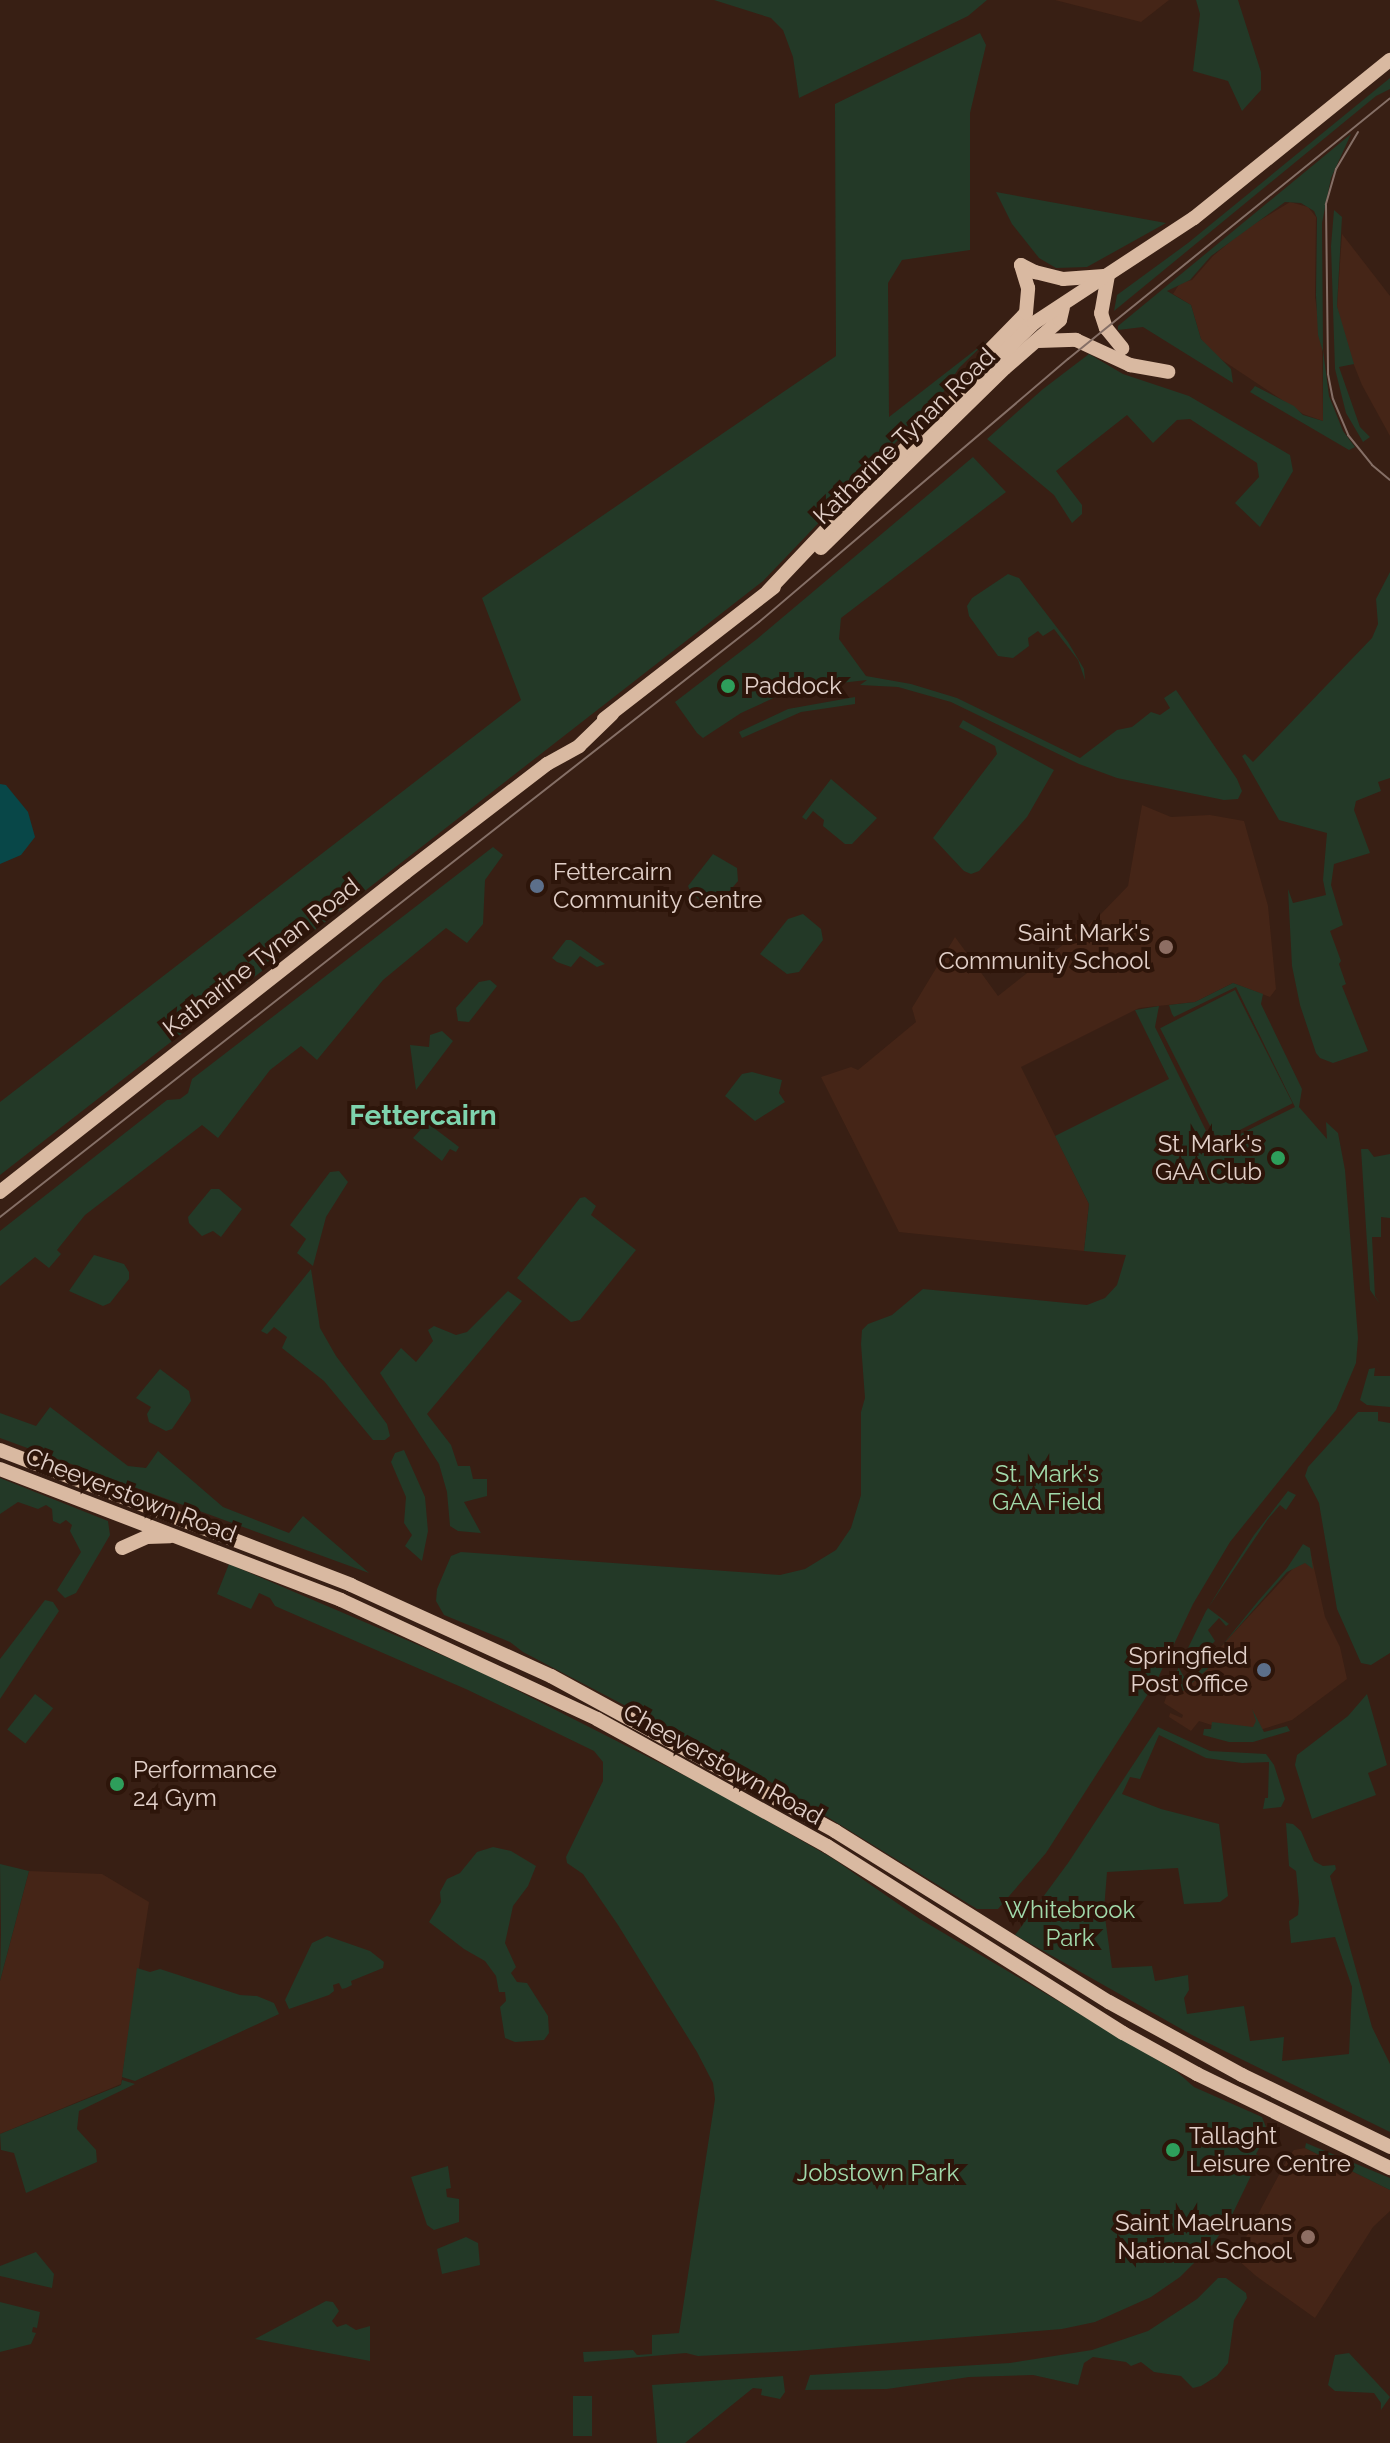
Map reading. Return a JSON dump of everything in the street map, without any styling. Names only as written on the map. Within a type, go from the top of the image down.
[{"type":"main road","name":"Katharine Tynan Road","points":[[768,591],[872,481],[1049,310],[1063,307],[1194,218],[1390,60]]},
{"type":"main road","points":[[960,394],[972,368],[1025,316],[1028,288],[1021,265],[1063,279],[1108,275],[1101,313],[1106,328],[1122,348]]},
{"type":"main road","name":"Katharine Tynan Road","points":[[0,1192],[552,761],[579,746],[612,714],[768,591],[848,524],[1033,342],[1060,320],[1063,307]]},
{"type":"main road","points":[[1033,342],[1049,338],[1076,340],[1130,365],[1168,372]]},
{"type":"main road","name":"Cheeverstown Road","points":[[0,1450],[339,1580],[521,1661],[835,1831],[1135,2017],[1242,2075],[1390,2147]]},
{"type":"main road","name":"Cheeverstown Road","points":[[0,1469],[341,1600],[597,1719],[827,1846],[1123,2033],[1197,2074],[1390,2168]]},
{"type":"main road","points":[[122,1548],[147,1537],[178,1536]]},
{"type":"shaded area","points":[[1055,0],[1169,0],[1141,22]]},
{"type":"shaded area","points":[[1290,202],[1308,207],[1316,217],[1315,297],[1322,346],[1323,421],[1303,414],[1213,354],[1201,339],[1191,305],[1173,294],[1180,283],[1192,280],[1213,256],[1244,230]]},
{"type":"shaded area","points":[[1342,234],[1390,296],[1390,436],[1362,385],[1344,340],[1337,306]]},
{"type":"shaded area","points":[[1142,805],[1171,817],[1210,815],[1244,821],[1268,906],[1276,989],[1270,997],[1233,983],[1195,1002],[1139,1008],[1021,1067],[1089,1204],[1084,1251],[899,1232],[821,1077],[851,1067],[858,1070],[916,1022],[912,1008],[955,937],[998,996],[1097,918],[1128,886]]},
{"type":"shaded area","points":[[1310,1550],[1325,1617],[1340,1647],[1347,1679],[1292,1720],[1263,1729],[1221,1728],[1199,1721],[1191,1731],[1169,1717],[1170,1713],[1182,1718],[1183,1715],[1164,1703],[1171,1683],[1181,1690]]},
{"type":"shaded area","points":[[29,1871],[102,1874],[149,1902],[121,2084],[0,2134],[0,1981]]},
{"type":"shaded area","name":"Saint Maelruans National School","points":[[1305,2148],[1390,2190],[1390,2211],[1373,2227],[1315,2318],[1256,2276],[1238,2260],[1237,2254],[1289,2156],[1294,2150]]},
{"type":"green space","points":[[714,0],[987,0],[968,16],[799,98],[793,57],[783,30],[771,18]]},
{"type":"green space","points":[[1196,0],[1238,0],[1261,72],[1261,90],[1242,111],[1228,81],[1193,71],[1200,14]]},
{"type":"green space","points":[[980,33],[986,45],[970,113],[970,250],[902,260],[888,283],[889,417],[988,340],[959,368],[942,394],[763,581],[0,1175],[0,1102],[521,700],[482,598],[836,356],[835,104]]},
{"type":"green space","points":[[1390,78],[1390,89],[1376,96],[1114,311],[1117,295],[1188,243]]},
{"type":"green space","points":[[1351,134],[1331,178],[1322,223],[1323,350],[1329,396],[1343,431],[1355,447],[1349,450],[1250,392],[1255,386],[1294,406],[1303,415],[1323,421],[1323,352],[1318,335],[1316,295],[1317,218],[1314,211],[1301,203],[1285,202],[1211,256],[1190,280],[1167,291],[1191,305],[1201,339],[1231,369],[1233,383],[1143,327],[1118,330],[1118,326]]},
{"type":"green space","points":[[996,192],[1166,223],[1087,267],[1056,268],[1039,258],[1012,224]]},
{"type":"green space","points":[[1334,210],[1342,217],[1337,306],[1354,364],[1339,367],[1360,427],[1370,437],[1363,442],[1346,413],[1335,369],[1331,246]]},
{"type":"green space","points":[[1089,354],[1123,374],[1189,396],[1290,455],[1293,471],[1260,527],[1235,503],[1259,477],[1257,463],[1190,419],[1177,420],[1153,443],[1127,415],[1056,471],[1082,505],[1082,514],[1072,523],[1054,495],[987,439],[1043,389]]},
{"type":"green space","points":[[973,457],[1006,492],[841,618],[839,639],[866,676],[911,684],[957,698],[1080,758],[1117,730],[1132,727],[1151,712],[1160,715],[1170,708],[1164,698],[1176,690],[1237,779],[1242,791],[1238,799],[1224,800],[1117,778],[1079,764],[951,702],[898,687],[860,685],[867,680],[814,686],[778,696],[741,713],[703,738],[697,733],[675,702],[757,639]]},
{"type":"green space","points":[[1390,572],[1390,778],[1378,782],[1381,791],[1356,801],[1354,810],[1370,853],[1334,864],[1331,885],[1343,925],[1330,931],[1341,961],[1339,964],[1346,984],[1342,986],[1368,1051],[1333,1063],[1316,1053],[1300,1005],[1292,966],[1288,889],[1293,903],[1326,895],[1323,880],[1327,833],[1279,820],[1242,756],[1245,754],[1253,762],[1372,638],[1378,624],[1376,599]]},
{"type":"green space","points":[[1008,574],[1019,578],[1068,642],[1084,669],[1085,680],[1078,660],[1054,629],[1043,636],[1038,631],[1028,638],[1029,646],[1013,658],[998,656],[969,616],[967,606],[972,598]]},
{"type":"green space","points":[[855,697],[855,704],[801,712],[742,738],[739,732],[788,709]]},
{"type":"green space","points":[[963,720],[1054,770],[1027,817],[979,871],[971,874],[964,871],[933,838],[997,754],[995,746],[959,727]]},
{"type":"green space","points":[[831,779],[877,818],[852,844],[845,844],[823,826],[824,820],[813,811],[806,820],[802,817]]},
{"type":"green space","points":[[493,847],[503,855],[485,880],[483,924],[467,943],[446,928],[383,980],[317,1060],[301,1046],[270,1070],[218,1138],[202,1125],[85,1215],[57,1250],[61,1254],[49,1268],[35,1257],[0,1286],[0,1231],[167,1100],[180,1099],[188,1093],[192,1079]]},
{"type":"green space","points":[[713,854],[737,868],[738,881],[713,911],[691,893],[688,886]]},
{"type":"green space","points":[[803,914],[821,929],[823,940],[799,972],[787,974],[760,954],[788,919]]},
{"type":"green space","points":[[566,940],[571,940],[605,964],[597,967],[580,956],[571,967],[557,962],[552,958]]},
{"type":"green space","points":[[490,980],[497,986],[469,1022],[458,1021],[456,1008],[479,982]]},
{"type":"green space","name":"St. Mark's GAA Field","points":[[1233,983],[1263,994],[1261,1004],[1302,1089],[1299,1107],[1327,1139],[1326,1122],[1338,1133],[1345,1170],[1358,1338],[1356,1363],[1336,1410],[1230,1542],[1193,1604],[1157,1680],[1046,1853],[998,1909],[977,1909],[769,1781],[523,1652],[510,1642],[444,1615],[436,1601],[437,1589],[451,1556],[461,1552],[780,1575],[805,1569],[836,1550],[851,1528],[861,1495],[861,1412],[865,1398],[861,1344],[862,1330],[868,1324],[892,1315],[923,1289],[1087,1305],[1105,1298],[1117,1285],[1126,1255],[1084,1251],[1089,1204],[1055,1136],[1169,1079],[1135,1010],[1159,1006],[1155,1027],[1214,1147],[1295,1107],[1236,987],[1174,1017],[1172,1014],[1169,1005],[1195,1002]]},
{"type":"green space","points":[[1235,990],[1293,1103],[1218,1141],[1160,1028]]},
{"type":"green space","points":[[442,1031],[453,1041],[416,1090],[410,1045],[429,1047],[430,1035]]},
{"type":"green space","points":[[752,1072],[782,1080],[779,1093],[785,1102],[755,1121],[725,1096],[742,1074]]},
{"type":"green space","points":[[430,1125],[459,1147],[456,1152],[450,1149],[442,1161],[413,1138],[423,1127]]},
{"type":"green space","points":[[1361,1149],[1368,1149],[1374,1157],[1390,1154],[1390,1218],[1381,1217],[1381,1237],[1372,1237],[1375,1296],[1380,1304],[1370,1290]]},
{"type":"green space","points":[[339,1171],[348,1182],[326,1217],[313,1266],[297,1253],[306,1239],[290,1225],[330,1172]]},
{"type":"green space","points":[[211,1189],[219,1189],[242,1209],[221,1237],[213,1231],[202,1236],[189,1223],[188,1217]]},
{"type":"green space","points":[[585,1197],[596,1206],[591,1215],[636,1250],[580,1320],[571,1322],[517,1278],[580,1198]]},
{"type":"green space","points":[[94,1255],[124,1264],[129,1272],[129,1279],[110,1303],[103,1306],[69,1291]]},
{"type":"green space","points":[[311,1269],[320,1328],[336,1356],[387,1424],[390,1436],[385,1440],[373,1440],[324,1381],[282,1348],[287,1337],[274,1327],[267,1334],[261,1331]]},
{"type":"green space","points":[[508,1291],[522,1301],[427,1414],[451,1445],[458,1466],[470,1466],[473,1479],[487,1479],[487,1496],[464,1502],[481,1533],[458,1531],[450,1526],[447,1492],[439,1464],[380,1373],[401,1348],[416,1362],[433,1341],[428,1330],[434,1326],[456,1335],[467,1332]]},
{"type":"green space","points":[[1375,1368],[1374,1376],[1390,1376],[1390,1407],[1367,1405],[1360,1400],[1369,1369]]},
{"type":"green space","points":[[160,1369],[189,1391],[191,1401],[172,1429],[166,1431],[149,1422],[147,1414],[151,1407],[136,1398]]},
{"type":"green space","points":[[50,1407],[128,1466],[146,1468],[158,1451],[223,1507],[289,1533],[303,1516],[369,1573],[0,1438],[0,1413],[36,1426]]},
{"type":"green space","points":[[1358,1412],[1378,1412],[1378,1421],[1390,1423],[1390,1653],[1371,1665],[1361,1663],[1337,1609],[1319,1503],[1305,1476],[1308,1467]]},
{"type":"green space","points":[[404,1450],[425,1497],[428,1531],[422,1561],[405,1546],[412,1535],[404,1523],[406,1497],[391,1462],[395,1453]]},
{"type":"green space","points":[[0,1478],[108,1521],[110,1535],[76,1593],[65,1598],[57,1590],[81,1552],[70,1531],[72,1525],[66,1520],[60,1524],[53,1521],[52,1509],[46,1505],[38,1509],[18,1502],[0,1514]]},
{"type":"green space","points":[[1288,1491],[1296,1495],[1286,1510],[1280,1505],[1268,1519],[1208,1608],[1254,1535]]},
{"type":"green space","points":[[1303,1544],[1310,1548],[1313,1569],[1305,1563],[1287,1572],[1220,1648],[1287,1568]]},
{"type":"green space","name":"Jobstown Park","points":[[229,1564],[479,1671],[715,1791],[832,1858],[920,1919],[1176,2071],[1194,2087],[1262,2117],[1268,2132],[1256,2154],[1260,2157],[1232,2215],[1214,2243],[1180,2277],[1151,2297],[1095,2322],[1062,2329],[795,2351],[698,2356],[686,2353],[584,2362],[583,2352],[633,2350],[637,2355],[652,2354],[652,2335],[679,2333],[715,2099],[713,2083],[697,2052],[618,1925],[583,1874],[567,1863],[566,1857],[603,1781],[603,1762],[594,1751],[468,1690],[275,1606],[270,1598],[259,1593],[251,1609],[217,1594]]},
{"type":"green space","points":[[45,1600],[53,1602],[59,1611],[0,1699],[0,1659]]},
{"type":"green space","points":[[1208,1608],[1229,1624],[1226,1626],[1219,1618],[1208,1630],[1215,1641],[1201,1655],[1195,1651],[1179,1668],[1189,1681],[1220,1648],[1222,1656],[1183,1691],[1171,1683]]},
{"type":"green space","points":[[35,1694],[53,1708],[25,1744],[7,1729]]},
{"type":"green space","points":[[1367,1694],[1387,1765],[1368,1773],[1376,1795],[1312,1819],[1295,1765],[1297,1755],[1348,1716]]},
{"type":"green space","points":[[1252,1709],[1264,1732],[1287,1726],[1290,1731],[1253,1742],[1229,1742],[1203,1735],[1204,1729],[1211,1729],[1212,1722],[1253,1727],[1256,1721]]},
{"type":"green space","name":"Whitebrook Park","points":[[1158,1727],[1210,1751],[1266,1754],[1274,1765],[1285,1799],[1281,1807],[1263,1809],[1265,1798],[1268,1798],[1269,1762],[1242,1763],[1206,1758],[1159,1735],[1140,1779],[1130,1777],[1122,1794],[1161,1809],[1219,1824],[1228,1896],[1220,1902],[1184,1904],[1178,1868],[1107,1872],[1104,1910],[1112,1968],[1152,1966],[1155,1981],[1188,1975],[1189,1990],[1184,1998],[1187,2014],[1244,2006],[1250,2041],[1284,2037],[1282,2061],[1349,2054],[1352,1987],[1335,1937],[1291,1943],[1289,1921],[1298,1915],[1299,1902],[1296,1871],[1289,1866],[1286,1823],[1293,1824],[1301,1831],[1314,1861],[1323,1866],[1335,1865],[1336,1869],[1330,1876],[1372,2027],[1390,2064],[1390,2132],[1192,2035],[1015,1935],[1068,1863]]},
{"type":"green space","points":[[493,1847],[511,1851],[536,1866],[528,1886],[513,1906],[505,1943],[516,1967],[511,1973],[517,1982],[527,1983],[548,2016],[549,2033],[544,2040],[515,2042],[505,2038],[500,2007],[506,2001],[505,1992],[499,1992],[496,1976],[485,1961],[429,1922],[441,1902],[440,1892],[447,1879],[460,1873],[477,1852]]},
{"type":"green space","points":[[0,1864],[29,1871],[0,1981],[1,1932]]},
{"type":"green space","points":[[327,1936],[370,1951],[384,1962],[383,1968],[351,1981],[352,1985],[346,1988],[342,1989],[339,1983],[333,1985],[334,1991],[329,1995],[289,2009],[285,2000],[312,1943]]},
{"type":"green space","points":[[137,1968],[150,1972],[160,1969],[240,1995],[257,1996],[274,2003],[279,2014],[135,2081],[122,2077]]},
{"type":"green space","points":[[122,2080],[135,2084],[79,2111],[77,2129],[96,2150],[97,2162],[26,2193],[14,2153],[1,2150],[0,2134],[121,2085]]},
{"type":"green space","points":[[1306,2143],[1390,2178],[1390,2190],[1305,2148]]},
{"type":"green space","points":[[448,2166],[451,2188],[446,2189],[447,2197],[459,2199],[459,2222],[434,2230],[427,2225],[411,2177]]},
{"type":"green space","points":[[466,2237],[478,2243],[480,2265],[442,2274],[437,2249]]},
{"type":"green space","points":[[36,2252],[54,2274],[52,2288],[0,2276],[0,2266]]},
{"type":"green space","points":[[1218,2278],[1226,2278],[1246,2293],[1247,2298],[1234,2320],[1228,2363],[1217,2376],[1201,2386],[1193,2388],[1181,2376],[1154,2372],[1141,2362],[1131,2366],[1126,2362],[1093,2357],[1084,2363],[1078,2385],[1033,2375],[969,2377],[887,2389],[805,2390],[810,2375],[1010,2363],[1092,2350],[1148,2331],[1197,2299]]},
{"type":"green space","points":[[326,2301],[333,2302],[339,2311],[332,2321],[337,2327],[346,2324],[356,2330],[370,2326],[370,2361],[255,2339]]},
{"type":"green space","points":[[0,2302],[40,2312],[37,2328],[33,2327],[32,2332],[36,2333],[31,2344],[0,2352]]},
{"type":"green space","points":[[1349,2353],[1390,2397],[1381,2410],[1381,2403],[1374,2393],[1335,2391],[1328,2385],[1335,2355]]},
{"type":"green space","points":[[783,2376],[785,2392],[780,2399],[761,2395],[762,2389],[753,2388],[685,2443],[657,2443],[652,2385]]},
{"type":"green space","points":[[573,2396],[592,2396],[592,2436],[573,2436]]},
{"type":"water","points":[[0,784],[6,785],[28,812],[35,837],[21,855],[0,864]]},
{"type":"tram line","points":[[0,1217],[759,622],[1068,359],[1390,98]]},
{"type":"tram line","points":[[1358,132],[1336,169],[1326,205],[1328,374],[1333,399],[1348,435],[1372,465],[1390,480]]},
{"type":"place","name":"Paddock","points":[[728,686]]},
{"type":"place","name":"Fettercairn Community Centre","points":[[537,886]]},
{"type":"place","name":"Saint Mark's Community School","points":[[1166,947]]},
{"type":"place","name":"St. Mark's GAA Club","points":[[1278,1158]]},
{"type":"place","name":"Springfield Post Office","points":[[1264,1670]]},
{"type":"place","name":"Performance 24 Gym","points":[[117,1784]]},
{"type":"place","name":"Tallaght Leisure Centre","points":[[1173,2150]]},
{"type":"place","name":"Saint Maelruans National School","points":[[1308,2237]]},
{"type":"district","name":"Fettercairn","points":[[423,1116]]}]
